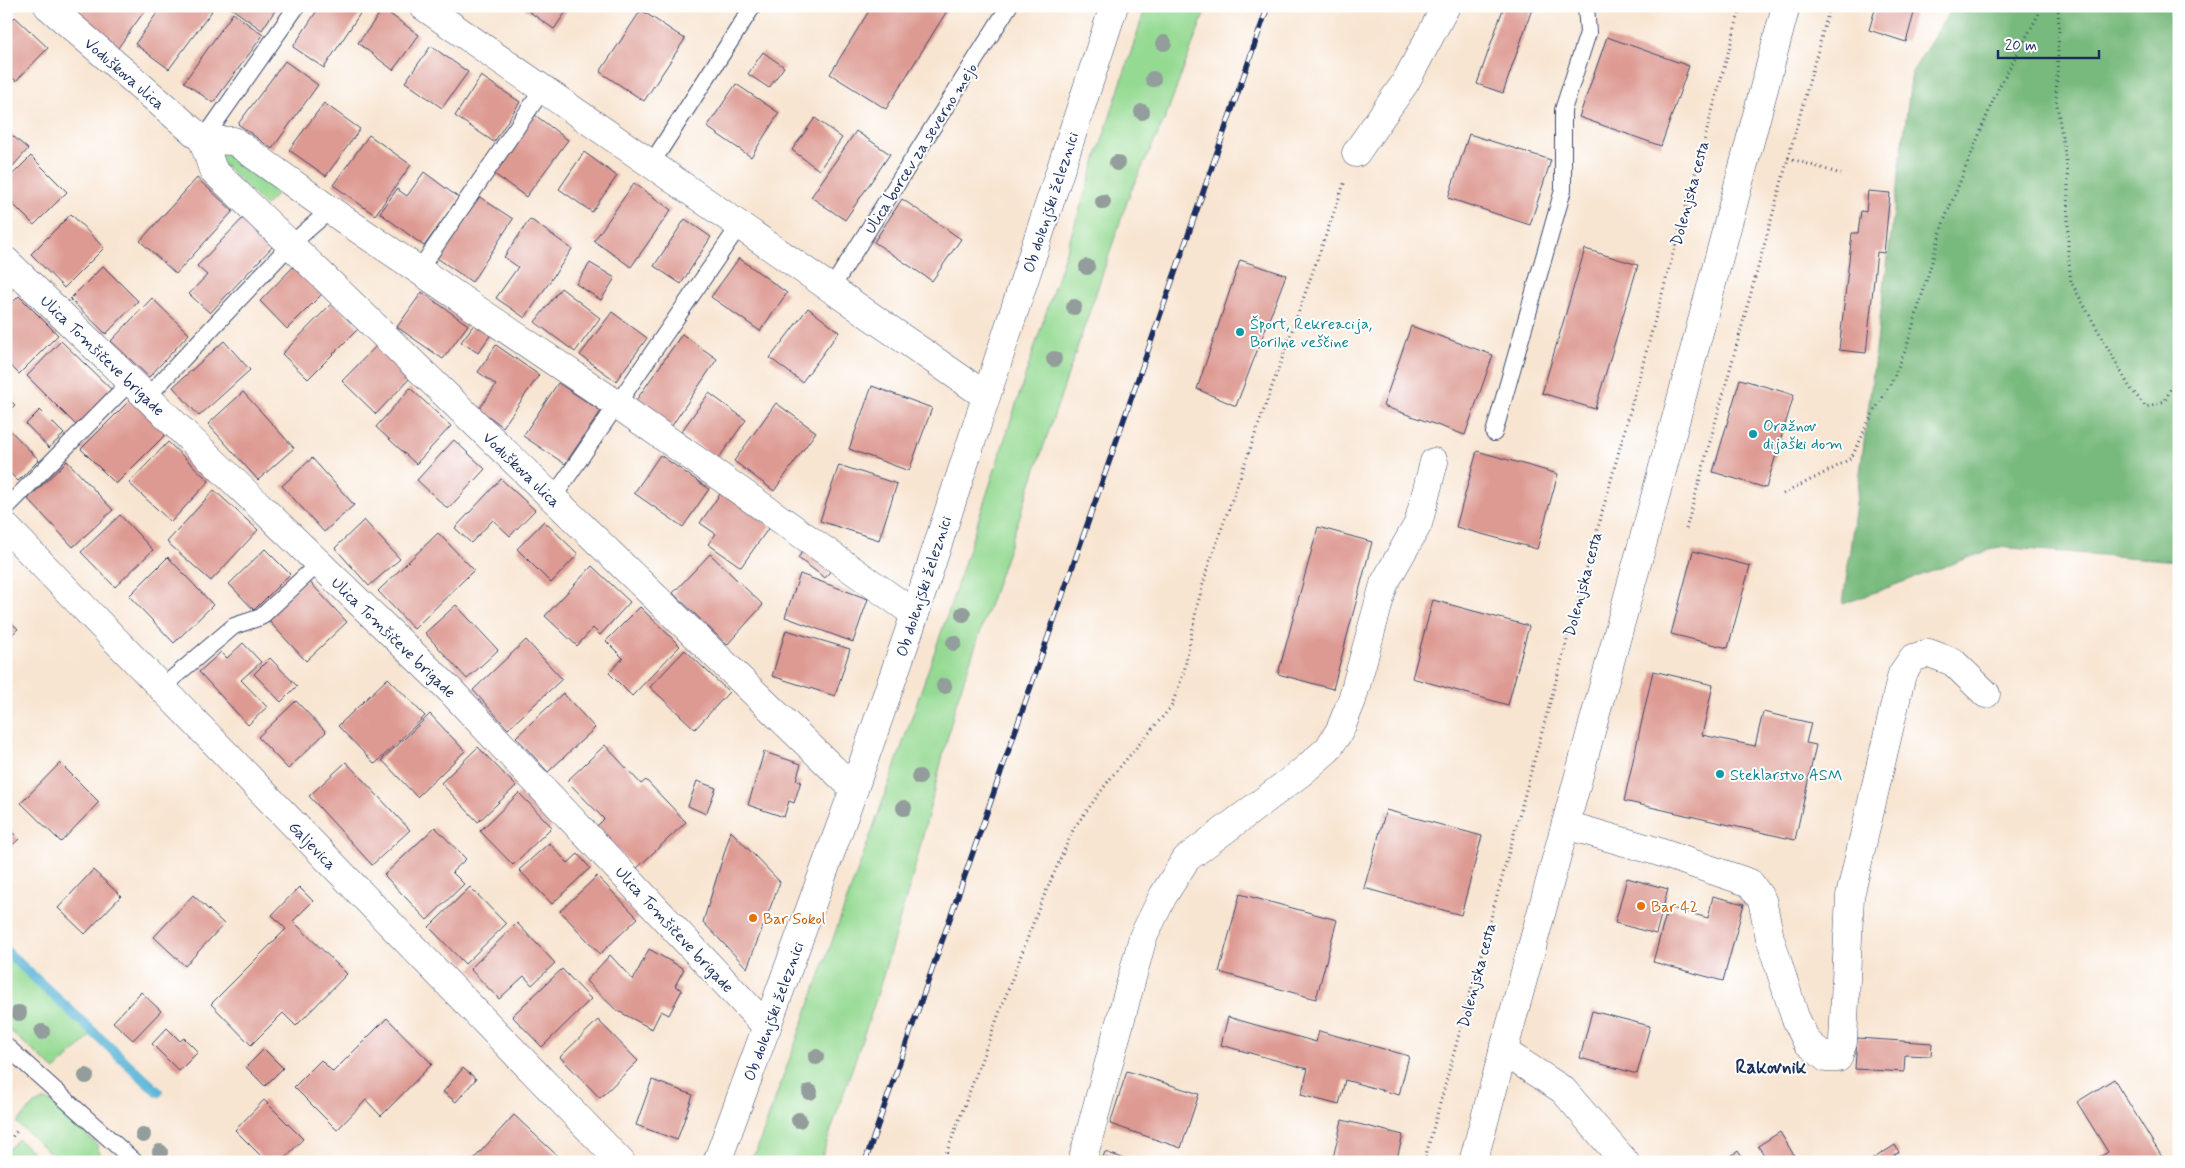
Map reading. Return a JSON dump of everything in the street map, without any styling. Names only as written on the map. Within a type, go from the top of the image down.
[{"type":"street","name":"Voduškova ulica","points":[[48,6],[203,140],[213,170],[854,789]]},
{"type":"street","points":[[423,6],[986,396]]},
{"type":"street","name":"Ob dolenjski železnici","points":[[718,1162],[854,789],[915,614],[1114,6]]},
{"type":"street","points":[[1356,152],[1405,83],[1446,6]]},
{"type":"street","points":[[1473,1162],[1566,825],[1786,6]]},
{"type":"street","points":[[203,140],[234,141],[330,210],[618,405],[915,614]]},
{"type":"street","name":"Ulica Tomšičeve brigade","points":[[6,261],[449,689],[767,1027]]},
{"type":"street","points":[[1082,1162],[1143,938],[1163,896],[1186,859],[1302,772],[1328,749],[1340,730],[1352,700],[1384,584],[1418,524],[1434,462]]},
{"type":"street","name":"Galjevica","points":[[6,527],[620,1162]]},
{"type":"street","points":[[1566,825],[1656,851],[1750,883],[1762,900],[1770,938],[1794,1018],[1807,1042],[1826,1058],[1838,1058],[1844,1041],[1850,896],[1902,674],[1913,658],[1929,652],[1953,662],[1986,694]]},
{"type":"street","points":[[1503,1051],[1563,1090],[1625,1162]]},
{"type":"lane","points":[[203,140],[297,6]]},
{"type":"lane","points":[[651,164],[753,6]]},
{"type":"lane","name":"Ulica borcev za severno mejo","points":[[831,289],[1008,6]]},
{"type":"lane","points":[[1494,433],[1563,190],[1563,110],[1588,34],[1586,6]]},
{"type":"lane","points":[[419,270],[543,89]]},
{"type":"lane","points":[[6,508],[138,390],[290,245],[330,210]]},
{"type":"lane","points":[[553,498],[739,226]]},
{"type":"lane","points":[[160,688],[234,626],[261,616],[318,564]]},
{"type":"lane","points":[[6,1046],[135,1162]]},
{"type":"path","name":"Dolenjska cesta","points":[[1424,1162],[1741,6]]},
{"type":"path","points":[[1686,529],[1830,6]]},
{"type":"path","points":[[1783,494],[1851,458],[1866,424],[1892,381],[1906,349],[1944,221],[1997,91],[2043,6]]},
{"type":"path","points":[[2058,6],[2060,29],[2056,99],[2068,173],[2068,252],[2071,282],[2130,388],[2146,406],[2165,401],[2179,371]]},
{"type":"path","points":[[943,1162],[1040,905],[1074,828],[1113,775],[1171,707],[1184,672],[1197,606],[1207,570],[1356,152]]},
{"type":"path","points":[[1788,158],[1841,174]]},
{"type":"path","points":[[6,1144],[17,1131]]},
{"type":"path","points":[[6,1135],[10,1139]]},
{"type":"green space","points":[[1146,6],[1207,6],[1164,121],[1130,193],[956,703],[914,871],[876,999],[820,1162],[743,1162],[756,1152],[882,803],[948,613]]},
{"type":"green space","points":[[1953,6],[2179,6],[2179,561],[1998,547],[1843,604],[1912,72]]},
{"type":"green space","points":[[223,152],[280,191],[265,206],[217,158]]},
{"type":"green space","points":[[6,956],[92,1035],[55,1070],[6,1027]]},
{"type":"green space","points":[[45,1100],[49,1101],[96,1143],[103,1162],[60,1162],[17,1123],[34,1104]]},
{"type":"green space","points":[[18,1139],[43,1162],[6,1162],[6,1152]]},
{"type":"building","points":[[84,6],[148,6],[118,48],[76,17]]},
{"type":"building","points":[[162,6],[173,6],[182,13],[187,6],[205,6],[212,11],[169,69],[135,44]]},
{"type":"building","points":[[228,6],[278,6],[262,30]]},
{"type":"building","points":[[320,6],[365,6],[324,68],[293,47]]},
{"type":"building","points":[[521,6],[570,6],[554,29]]},
{"type":"building","points":[[872,6],[950,6],[886,109],[830,74]]},
{"type":"building","points":[[1388,6],[1404,6],[1402,11]]},
{"type":"building","points":[[1504,6],[1533,6],[1503,93],[1477,84]]},
{"type":"building","points":[[1876,6],[1916,6],[1906,42],[1869,30]]},
{"type":"building","points":[[383,9],[419,35],[393,70],[358,43]]},
{"type":"building","points":[[641,10],[685,39],[644,101],[600,72]]},
{"type":"building","points":[[233,13],[263,35],[213,103],[184,82]]},
{"type":"building","points":[[15,17],[48,48],[16,81],[6,72],[6,26]]},
{"type":"building","points":[[1607,37],[1689,66],[1661,146],[1579,117]]},
{"type":"building","points":[[431,46],[468,72],[442,108],[405,82]]},
{"type":"building","points":[[763,52],[784,67],[769,88],[748,74]]},
{"type":"building","points":[[285,61],[318,85],[272,149],[238,124]]},
{"type":"building","points":[[481,76],[520,102],[494,142],[455,116]]},
{"type":"building","points":[[736,84],[779,113],[751,157],[707,127]]},
{"type":"building","points":[[324,103],[360,129],[326,176],[289,150]]},
{"type":"building","points":[[535,115],[568,140],[526,197],[493,173]]},
{"type":"building","points":[[815,118],[842,138],[819,170],[792,150]]},
{"type":"building","points":[[6,130],[28,149],[6,174]]},
{"type":"building","points":[[856,131],[890,154],[845,220],[811,197]]},
{"type":"building","points":[[1469,134],[1551,160],[1530,225],[1448,198]]},
{"type":"building","points":[[369,135],[411,165],[375,215],[333,185]]},
{"type":"building","points":[[584,152],[617,176],[592,212],[559,189]]},
{"type":"building","points":[[31,156],[67,192],[34,225],[6,197],[6,181]]},
{"type":"building","points":[[424,172],[459,198],[424,246],[380,213],[397,189],[407,196]]},
{"type":"building","points":[[197,178],[233,211],[176,274],[140,241]]},
{"type":"building","points":[[634,183],[671,210],[631,267],[594,241]]},
{"type":"building","points":[[1868,191],[1890,193],[1884,253],[1877,252],[1866,353],[1839,350],[1852,233],[1858,233],[1861,211],[1866,212]]},
{"type":"building","points":[[478,196],[513,219],[472,282],[437,258]]},
{"type":"building","points":[[902,199],[961,239],[932,281],[874,242]]},
{"type":"building","points":[[71,214],[104,248],[64,288],[31,254]]},
{"type":"building","points":[[244,217],[274,245],[210,313],[189,294],[207,275],[197,266]]},
{"type":"building","points":[[530,219],[572,249],[525,318],[496,298],[518,267],[504,257]]},
{"type":"building","points":[[685,219],[711,237],[681,284],[654,266]]},
{"type":"building","points":[[1585,249],[1638,265],[1595,409],[1542,393]]},
{"type":"building","points":[[739,258],[787,293],[760,331],[711,297]]},
{"type":"building","name":"Šport, Rekreacija, Borilne veščine","points":[[1240,260],[1286,275],[1236,406],[1197,389]]},
{"type":"building","points":[[298,262],[326,290],[287,329],[260,301]]},
{"type":"building","points":[[590,263],[615,278],[601,300],[576,284]]},
{"type":"building","points":[[103,266],[138,301],[106,334],[70,299]]},
{"type":"building","points":[[6,273],[18,284],[6,296]]},
{"type":"building","points":[[561,288],[600,318],[575,352],[535,322]]},
{"type":"building","points":[[422,292],[468,325],[443,359],[397,327]]},
{"type":"building","points":[[19,296],[58,335],[19,374],[6,361],[6,309]]},
{"type":"building","points":[[152,298],[189,334],[149,377],[111,341]]},
{"type":"building","points":[[333,302],[359,328],[308,379],[282,354]]},
{"type":"building","points":[[808,308],[839,332],[802,382],[770,358]]},
{"type":"building","points":[[612,312],[647,338],[616,381],[580,355]]},
{"type":"building","points":[[478,319],[494,330],[478,353],[461,342]]},
{"type":"building","points":[[1411,326],[1493,355],[1465,435],[1383,406]]},
{"type":"building","points":[[682,334],[717,359],[671,427],[635,402]]},
{"type":"building","points":[[61,341],[113,391],[78,427],[27,376]]},
{"type":"building","points":[[224,341],[250,370],[199,416],[173,387]]},
{"type":"building","points":[[379,343],[413,375],[376,414],[342,381]]},
{"type":"building","points":[[496,345],[539,375],[503,427],[479,409],[496,385],[478,372]]},
{"type":"building","name":"Oražnov dijaški dom","points":[[1740,379],[1794,395],[1766,488],[1713,472]]},
{"type":"building","points":[[558,383],[601,411],[565,464],[523,436]]},
{"type":"building","points":[[872,386],[932,408],[909,471],[849,449]]},
{"type":"building","points":[[410,388],[451,426],[416,464],[376,427]]},
{"type":"building","points":[[243,392],[294,448],[258,480],[208,424]]},
{"type":"building","points":[[709,393],[746,420],[718,459],[681,432]]},
{"type":"building","points":[[135,395],[170,430],[116,484],[81,449]]},
{"type":"building","points":[[6,396],[15,405],[6,413]]},
{"type":"building","points":[[776,403],[816,432],[774,491],[734,461]]},
{"type":"building","points":[[40,410],[64,434],[49,448],[26,424]]},
{"type":"building","points":[[6,426],[39,460],[18,481],[6,469]]},
{"type":"building","points":[[454,440],[485,469],[448,509],[417,480]]},
{"type":"building","points":[[168,442],[209,481],[171,522],[129,483]]},
{"type":"building","points":[[1477,451],[1558,474],[1537,549],[1456,527]]},
{"type":"building","points":[[660,455],[709,489],[683,527],[634,493]]},
{"type":"building","points":[[312,458],[354,505],[324,532],[282,486]]},
{"type":"building","points":[[67,461],[113,510],[73,547],[28,499]]},
{"type":"building","points":[[839,465],[897,484],[879,540],[820,521]]},
{"type":"building","points":[[501,479],[535,510],[510,536],[493,520],[471,543],[455,528]]},
{"type":"building","points":[[214,490],[258,530],[211,581],[167,542]]},
{"type":"building","points":[[722,491],[770,526],[741,567],[708,544],[716,534],[700,523]]},
{"type":"building","points":[[120,515],[153,550],[115,587],[81,552]]},
{"type":"building","points":[[364,520],[400,559],[369,586],[335,548]]},
{"type":"building","points":[[544,521],[578,554],[551,583],[517,549]]},
{"type":"building","points":[[1318,527],[1372,542],[1333,689],[1278,674]]},
{"type":"building","points":[[438,533],[474,570],[414,629],[378,591]]},
{"type":"building","points":[[806,546],[834,566],[825,578],[798,558]]},
{"type":"building","points":[[265,549],[290,574],[254,610],[229,584]]},
{"type":"building","points":[[1693,551],[1750,566],[1728,648],[1671,634]]},
{"type":"building","points":[[710,554],[763,605],[727,645],[673,593]]},
{"type":"building","points":[[168,557],[213,605],[174,643],[129,596]]},
{"type":"building","points":[[592,566],[630,602],[600,635],[593,628],[577,646],[545,616]]},
{"type":"building","points":[[800,574],[868,599],[853,642],[785,617]]},
{"type":"building","points":[[307,579],[347,622],[306,661],[266,618]]},
{"type":"building","points":[[1433,600],[1529,626],[1508,705],[1412,678]]},
{"type":"building","points":[[456,605],[498,650],[467,679],[425,633]]},
{"type":"building","points":[[640,607],[680,646],[632,696],[609,673],[623,658],[606,641]]},
{"type":"building","points":[[6,617],[18,629],[6,640]]},
{"type":"building","points":[[786,630],[850,649],[835,696],[772,676]]},
{"type":"building","points":[[526,640],[562,679],[508,729],[473,690]]},
{"type":"building","points":[[243,643],[261,662],[241,680],[267,707],[248,725],[199,672],[221,652],[227,658]]},
{"type":"building","points":[[685,650],[729,692],[695,729],[650,687]]},
{"type":"building","points":[[270,658],[297,686],[281,702],[254,674]]},
{"type":"building","name":"Steklarstvo ASM","points":[[1653,671],[1713,685],[1702,735],[1755,746],[1763,712],[1811,723],[1806,743],[1816,745],[1795,840],[1624,801]]},
{"type":"building","points":[[388,678],[425,716],[375,764],[338,726]]},
{"type":"building","points":[[563,693],[595,728],[548,772],[516,737]]},
{"type":"building","points":[[296,701],[326,732],[288,769],[258,737]]},
{"type":"building","points":[[430,714],[465,751],[417,797],[382,760]]},
{"type":"building","points":[[605,745],[641,784],[646,780],[686,822],[636,869],[596,827],[604,819],[567,781]]},
{"type":"building","points":[[478,747],[516,786],[478,822],[441,783]]},
{"type":"building","points":[[764,752],[801,764],[796,780],[801,781],[794,803],[789,801],[784,817],[748,805]]},
{"type":"building","points":[[346,762],[410,830],[372,865],[309,796]]},
{"type":"building","points":[[60,763],[99,802],[61,842],[21,803]]},
{"type":"building","points":[[697,781],[716,788],[706,814],[688,806]]},
{"type":"building","points":[[519,793],[552,827],[513,865],[480,831]]},
{"type":"building","points":[[1386,810],[1482,836],[1461,915],[1364,888]]},
{"type":"building","points":[[6,826],[19,839],[6,851]]},
{"type":"building","points":[[435,827],[466,859],[452,872],[464,884],[427,920],[384,875]]},
{"type":"building","points":[[731,831],[780,882],[747,968],[703,922]]},
{"type":"building","points":[[549,843],[568,863],[578,854],[590,868],[552,904],[519,870]]},
{"type":"building","points":[[93,870],[121,896],[85,934],[58,908]]},
{"type":"building","points":[[597,876],[638,918],[600,954],[560,911]]},
{"type":"building","name":"Bar 42","points":[[1627,878],[1668,889],[1656,934],[1615,923]]},
{"type":"building","points":[[299,887],[313,901],[293,921],[347,974],[296,1026],[283,1013],[251,1045],[211,1004],[286,929],[272,915]]},
{"type":"building","points":[[470,887],[506,924],[465,964],[429,927]]},
{"type":"building","points":[[1240,894],[1337,920],[1316,999],[1219,972]]},
{"type":"building","points":[[193,895],[224,924],[185,966],[154,937]]},
{"type":"building","points":[[1713,896],[1744,904],[1723,981],[1653,962],[1668,907],[1708,918]]},
{"type":"building","points":[[517,923],[555,963],[532,985],[524,976],[499,999],[470,969]]},
{"type":"building","points":[[649,949],[684,969],[675,986],[682,990],[669,1015],[661,1011],[652,1029],[616,1010],[586,981],[610,955],[633,980]]},
{"type":"building","points":[[562,969],[591,999],[542,1047],[512,1016]]},
{"type":"building","points":[[141,992],[161,1011],[133,1040],[113,1022]]},
{"type":"building","points":[[1592,1011],[1650,1026],[1637,1074],[1580,1058]]},
{"type":"building","points":[[1228,1017],[1316,1042],[1319,1031],[1409,1056],[1399,1095],[1345,1080],[1339,1105],[1301,1095],[1308,1069],[1221,1045]]},
{"type":"building","points":[[387,1018],[432,1064],[381,1116],[366,1100],[337,1130],[294,1087],[321,1060],[333,1072]]},
{"type":"building","points":[[598,1020],[638,1061],[600,1098],[560,1057]]},
{"type":"building","points":[[167,1028],[180,1041],[184,1038],[198,1052],[179,1071],[152,1044]]},
{"type":"building","points":[[1857,1038],[1932,1043],[1931,1056],[1905,1055],[1904,1072],[1855,1069]]},
{"type":"building","points":[[264,1049],[283,1068],[265,1086],[246,1067]]},
{"type":"building","points":[[463,1068],[476,1079],[456,1102],[443,1092]]},
{"type":"building","points":[[1127,1071],[1199,1094],[1181,1148],[1110,1124]]},
{"type":"building","points":[[2114,1079],[2165,1162],[2092,1162],[2108,1152],[2077,1102]]},
{"type":"building","points":[[652,1080],[693,1095],[677,1140],[636,1125]]},
{"type":"building","points":[[264,1100],[303,1139],[281,1162],[267,1162],[235,1130]]},
{"type":"building","points":[[514,1115],[564,1162],[471,1162]]},
{"type":"building","points":[[1342,1120],[1403,1135],[1396,1162],[1332,1162]]},
{"type":"building","points":[[1780,1132],[1798,1162],[1769,1162],[1758,1146]]},
{"type":"building","points":[[1895,1145],[1899,1152],[1894,1155],[1898,1162],[1868,1162]]},
{"type":"building","points":[[1738,1151],[1745,1162],[1722,1162]]},
{"type":"building","points":[[1105,1152],[1131,1161],[1131,1162],[1101,1162]]},
{"type":"waterway","points":[[6,951],[158,1092]]},
{"type":"railway","points":[[865,1162],[1268,6]]},
{"type":"place","name":"Šport, Rekreacija, Borilne veščine","points":[[1240,332]]},
{"type":"place","name":"Oražnov dijaški dom","points":[[1753,434]]},
{"type":"place","name":"Steklarstvo ASM","points":[[1720,774]]},
{"type":"place","name":"Bar 42","points":[[1641,906]]},
{"type":"place","name":"Bar Sokol","points":[[753,918]]},
{"type":"district","name":"Rakovnik","points":[[1771,1066]]}]
